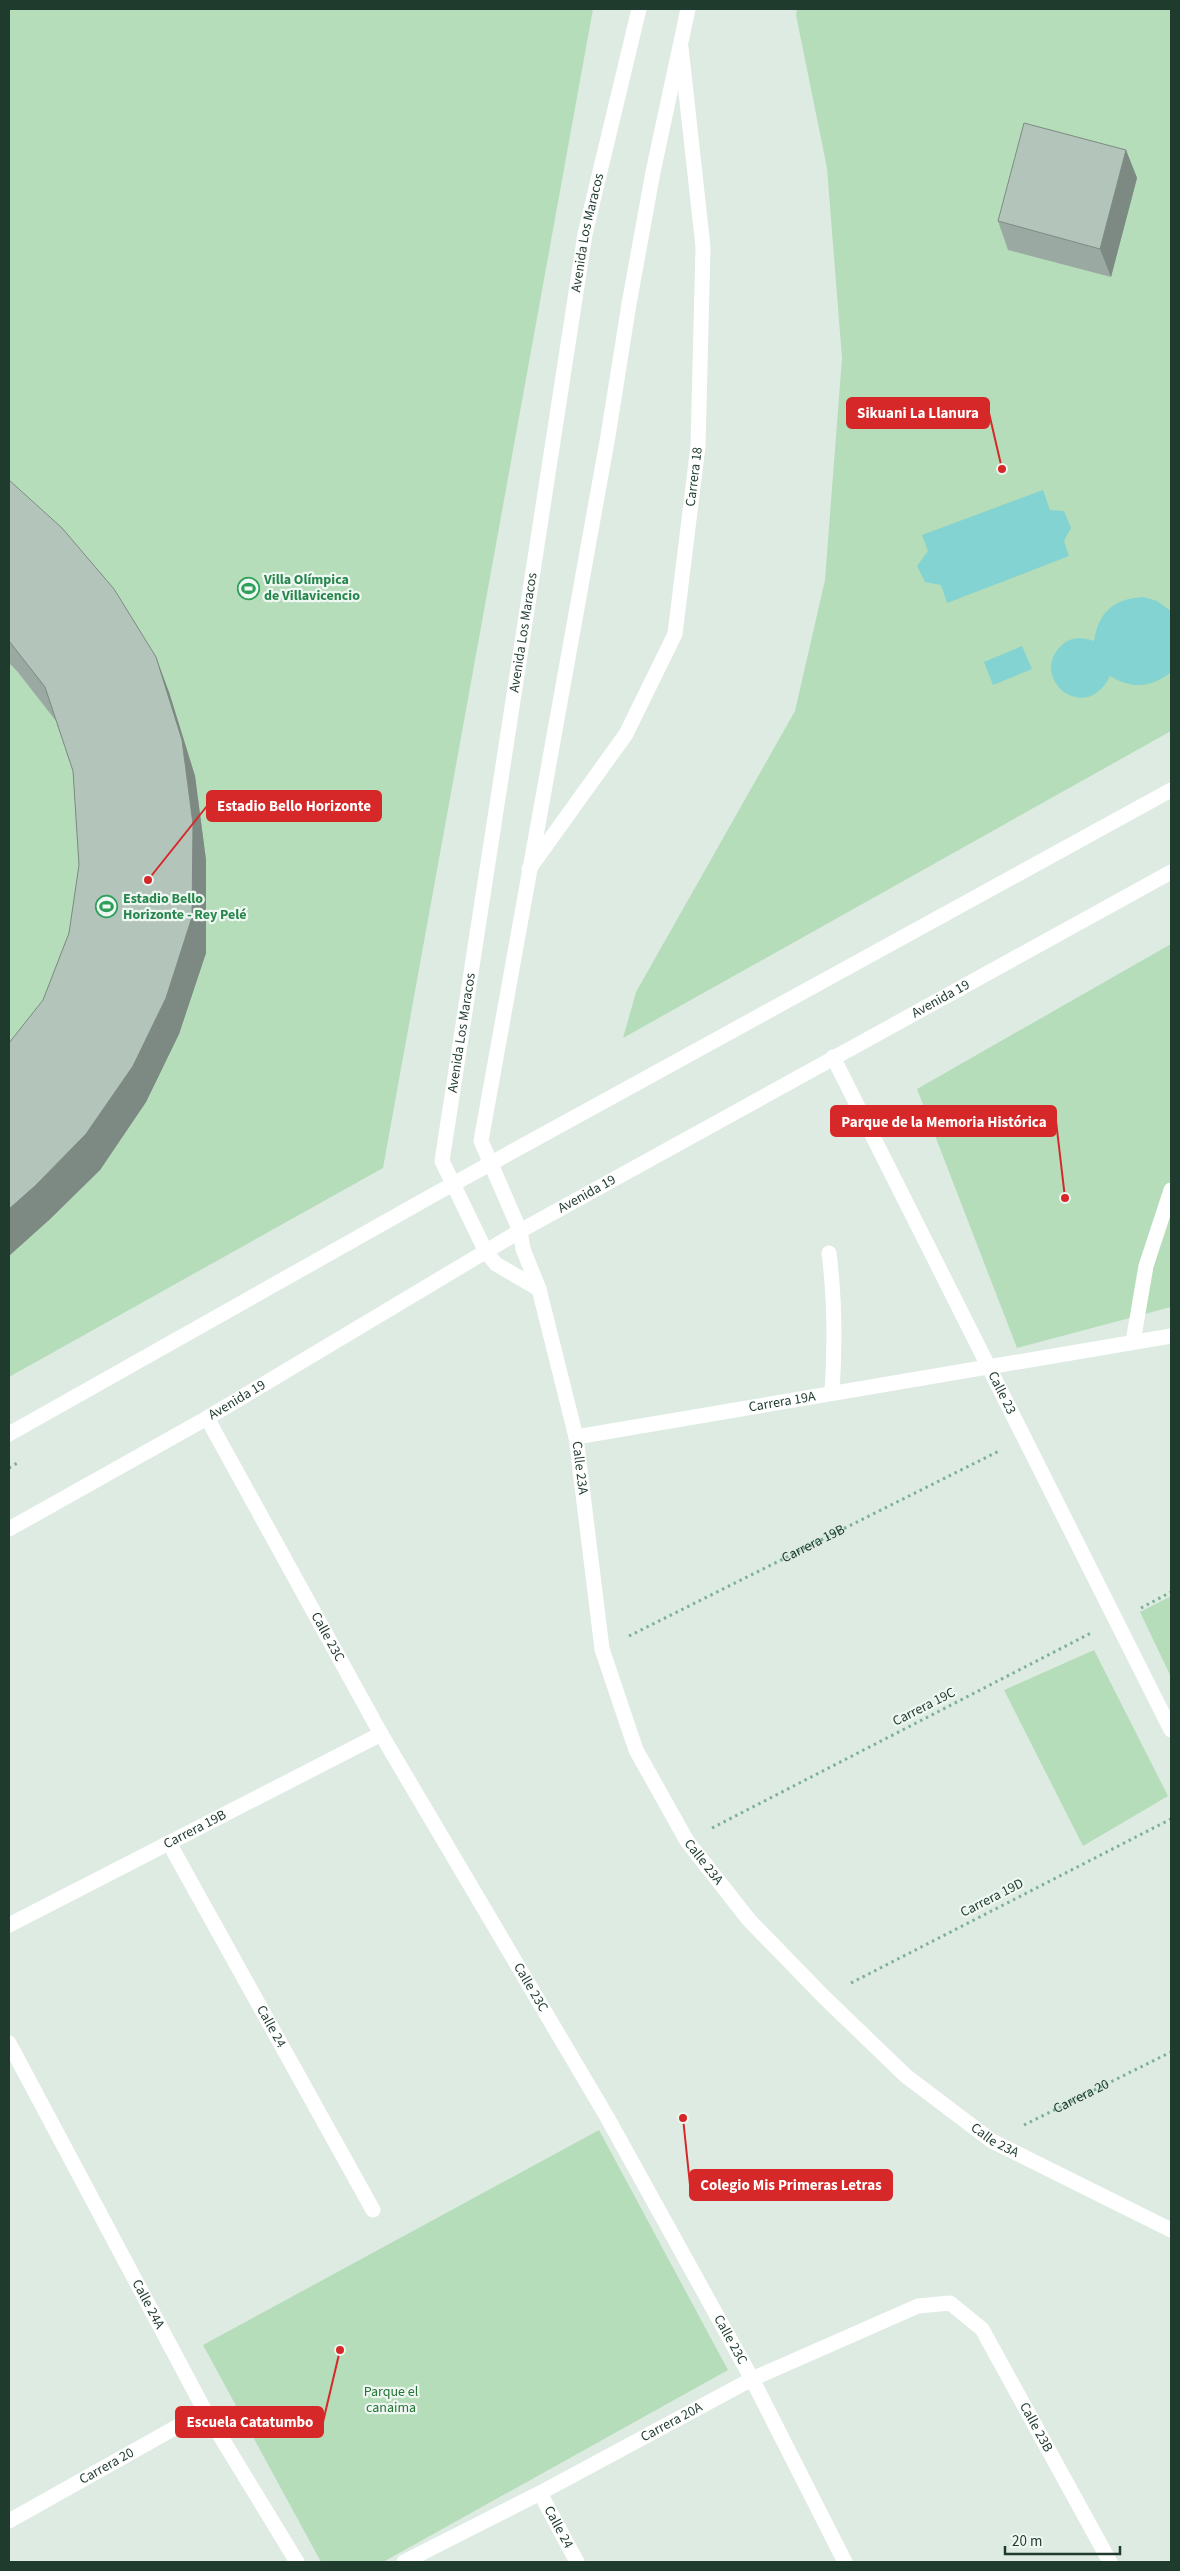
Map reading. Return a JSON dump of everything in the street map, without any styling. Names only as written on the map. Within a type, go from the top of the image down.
[{"type":"street","name":"Avenida Los Maracos","points":[[486,1252],[442,1161],[584,244],[639,9]]},
{"type":"street","points":[[520,1231],[481,1141],[528,870],[608,436],[628,304],[688,9]]},
{"type":"street","name":"Carrera 18","points":[[528,870],[626,734],[676,634],[698,446],[703,247],[681,40]]},
{"type":"street","points":[[9,1434],[453,1184],[1171,790]]},
{"type":"street","name":"Avenida 19","points":[[9,1529],[207,1418],[520,1231],[1171,872]]},
{"type":"street","name":"Calle 23","points":[[833,1057],[1171,1730]]},
{"type":"street","points":[[1133,1342],[1146,1266],[1171,1190]]},
{"type":"street","name":"Calle 23A","points":[[520,1231],[523,1249],[539,1289],[576,1437],[602,1649],[636,1750],[686,1841],[749,1920],[824,1997],[906,2076],[992,2140],[1171,2230]]},
{"type":"street","points":[[486,1252],[496,1264],[539,1289]]},
{"type":"street","points":[[828,1253],[833,1282],[835,1347],[832,1393]]},
{"type":"street","points":[[988,1366],[1171,1336]]},
{"type":"street","name":"Carrera 19A","points":[[576,1437],[988,1366]]},
{"type":"street","name":"Calle 23C","points":[[207,1418],[381,1734],[607,2116],[752,2379],[845,2562]]},
{"type":"street","name":"Carrera 19B","points":[[9,1925],[381,1734]]},
{"type":"street","name":"Calle 24","points":[[169,1843],[373,2210]]},
{"type":"street","name":"Calle 24A","points":[[9,2043],[205,2411],[297,2562]]},
{"type":"street","name":"Carrera 20A","points":[[404,2562],[540,2493],[752,2379],[918,2306],[950,2303]]},
{"type":"street","name":"Calle 23B","points":[[950,2303],[982,2329],[1110,2562]]},
{"type":"street","name":"Carrera 20","points":[[9,2521],[205,2411]]},
{"type":"street","name":"Calle 24","points":[[540,2493],[576,2562]]},
{"type":"path","name":"Carrera 19B","points":[[602,1649],[1025,1438]]},
{"type":"path","name":"Carrera 19C","points":[[686,1841],[1171,1592]]},
{"type":"path","name":"Carrera 19D","points":[[824,1997],[1171,1819]]},
{"type":"path","name":"Carrera 20","points":[[992,2140],[1171,2052]]},
{"type":"green space","name":"Villa Olímpica de Villavicencio","points":[[9,9],[593,9],[383,1168],[9,1377]]},
{"type":"green space","points":[[797,9],[1171,9],[1171,731],[623,1038],[636,992],[795,711],[825,580],[842,358],[827,168],[796,15]]},
{"type":"green space","points":[[1171,944],[1171,1307],[1017,1348],[917,1089]]},
{"type":"green space","points":[[1171,1596],[1171,1677],[1140,1612]]},
{"type":"green space","points":[[1094,1650],[1168,1796],[1083,1846],[1004,1690]]},
{"type":"green space","name":"Parque el canaima","points":[[599,2130],[728,2370],[383,2562],[321,2562],[203,2345]]},
{"type":"water","points":[[1043,490],[1050,510],[1064,511],[1071,528],[1064,541],[1069,556],[947,603],[941,585],[925,582],[917,566],[928,551],[922,535]]},
{"type":"water","points":[[1143,597],[1157,601],[1171,611],[1170,673],[1155,682],[1141,685],[1126,683],[1110,676],[1099,691],[1087,697],[1075,697],[1064,692],[1055,682],[1051,671],[1053,658],[1062,645],[1069,640],[1077,639],[1094,641],[1100,622],[1109,609],[1123,601]]},
{"type":"water","points":[[1022,646],[1032,669],[993,685],[984,662]]},
{"type":"building","points":[[1024,123],[1126,150],[1100,249],[998,221]]},
{"type":"building","name":"Estadio Bello Horizonte - Rey Pelé","points":[[9,480],[62,528],[114,589],[156,657],[182,740],[193,824],[192,917],[166,998],[133,1066],[86,1134],[35,1186],[9,1209],[9,1043],[43,1000],[69,933],[79,865],[73,771],[45,687],[9,641]]},
{"type":"place","name":"Sikuani La Llanura","points":[[1002,469]]},
{"type":"place","name":"Villa Olímpica de Villavicencio","points":[[248,588]]},
{"type":"place","name":"Estadio Bello Horizonte","points":[[148,880]]},
{"type":"place","name":"Estadio Bello Horizonte - Rey Pelé","points":[[107,907]]},
{"type":"place","name":"Parque de la Memoria Histórica","points":[[1065,1198]]},
{"type":"place","name":"Colegio Mis Primeras Letras","points":[[683,2118]]},
{"type":"place","name":"Escuela Catatumbo","points":[[340,2350]]}]
